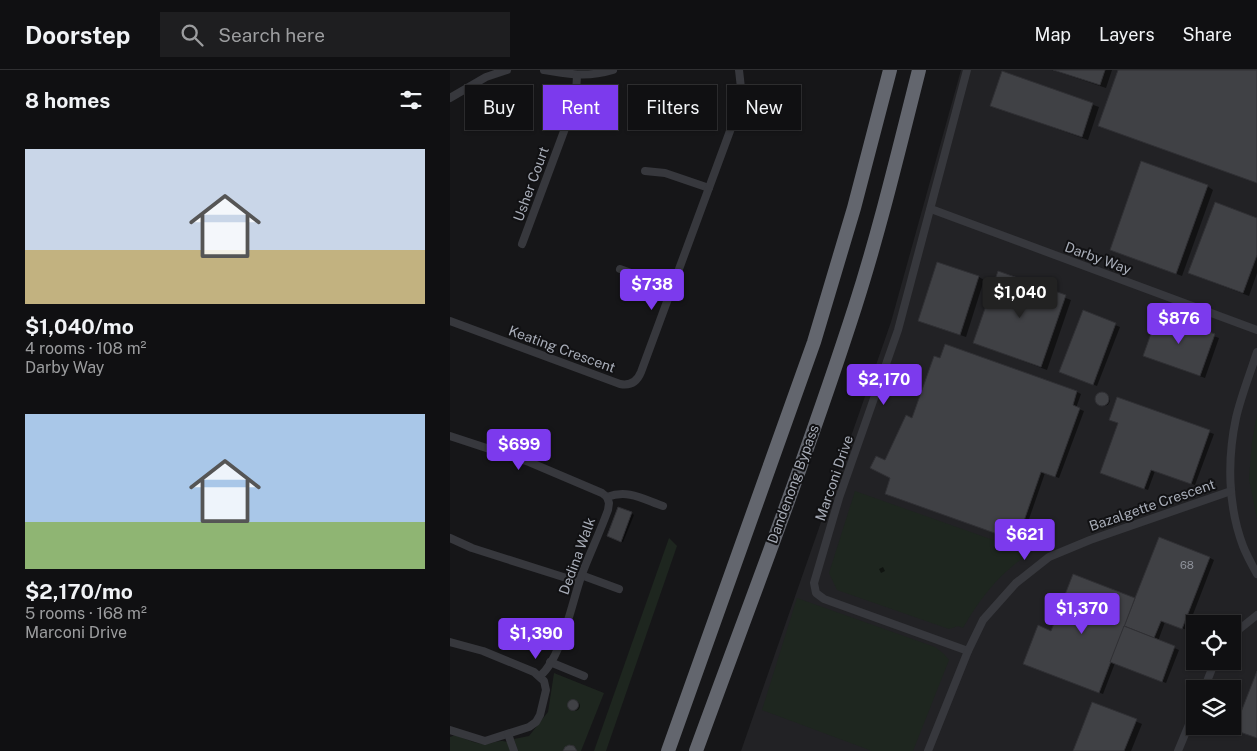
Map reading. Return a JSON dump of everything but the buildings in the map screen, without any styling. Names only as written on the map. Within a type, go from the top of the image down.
[{"type":"highway","name":"Dandenong Bypass","points":[[668,751],[816,334],[854,208],[890,70]]},
{"type":"highway","name":"Dandenong Bypass","points":[[696,751],[845,338],[878,229],[919,70]]},
{"type":"street","points":[[450,98],[498,71],[507,70]]},
{"type":"street","points":[[544,70],[576,76],[590,76],[613,70]]},
{"type":"street","name":"Keating Crescent","points":[[450,321],[625,385],[634,382],[640,376],[738,112],[741,88],[739,70]]},
{"type":"street","name":"Marconi Drive","points":[[967,70],[898,330],[839,498],[814,583],[816,593],[824,599],[968,652]]},
{"type":"street","name":"Usher Court","points":[[522,244],[573,107],[576,92],[576,76]]},
{"type":"street","points":[[644,171],[665,173],[710,188]]},
{"type":"street","name":"Darby Way","points":[[931,210],[1257,330]]},
{"type":"street","points":[[620,269],[672,288]]},
{"type":"street","points":[[1257,352],[1236,418],[1232,454],[1231,491],[1235,519],[1244,548],[1257,574]]},
{"type":"street","points":[[450,436],[529,462],[602,493],[607,497],[625,493],[663,506]]},
{"type":"street","name":"Bazalgette Crescent","points":[[928,751],[983,620],[1016,583],[1049,557],[1090,540],[1231,491]]},
{"type":"street","name":"Dedina Walk","points":[[540,676],[546,670],[566,626],[580,578],[608,510],[609,503],[607,497]]},
{"type":"street","points":[[450,538],[472,548],[619,589]]},
{"type":"street","points":[[1241,628],[1257,615]]},
{"type":"street","points":[[450,642],[483,650],[528,669],[540,676],[546,686],[546,694],[537,719],[531,726],[485,741],[450,730]]},
{"type":"street","points":[[550,662],[584,676]]},
{"type":"street","points":[[1178,751],[1186,732]]},
{"type":"street","points":[[508,734],[514,751]]},
{"type":"shaded area","points":[[961,70],[1257,70],[1257,751],[741,751],[891,322]]},
{"type":"shaded area","points":[[1257,414],[1257,519],[1249,479],[1252,442]]},
{"type":"shaded area","points":[[855,491],[1030,553],[1019,560],[992,586],[963,628],[958,626],[949,629],[837,590],[829,573]]},
{"type":"shaded area","points":[[669,538],[677,546],[606,751],[594,751]]},
{"type":"shaded area","points":[[797,598],[935,647],[949,660],[913,751],[872,751],[762,710]]},
{"type":"shaded area","points":[[554,673],[604,693],[581,751],[518,751],[514,739],[529,736],[548,712]]},
{"type":"shaded area","points":[[455,735],[483,744],[504,741],[507,742],[510,751],[450,751],[450,737]]}]
